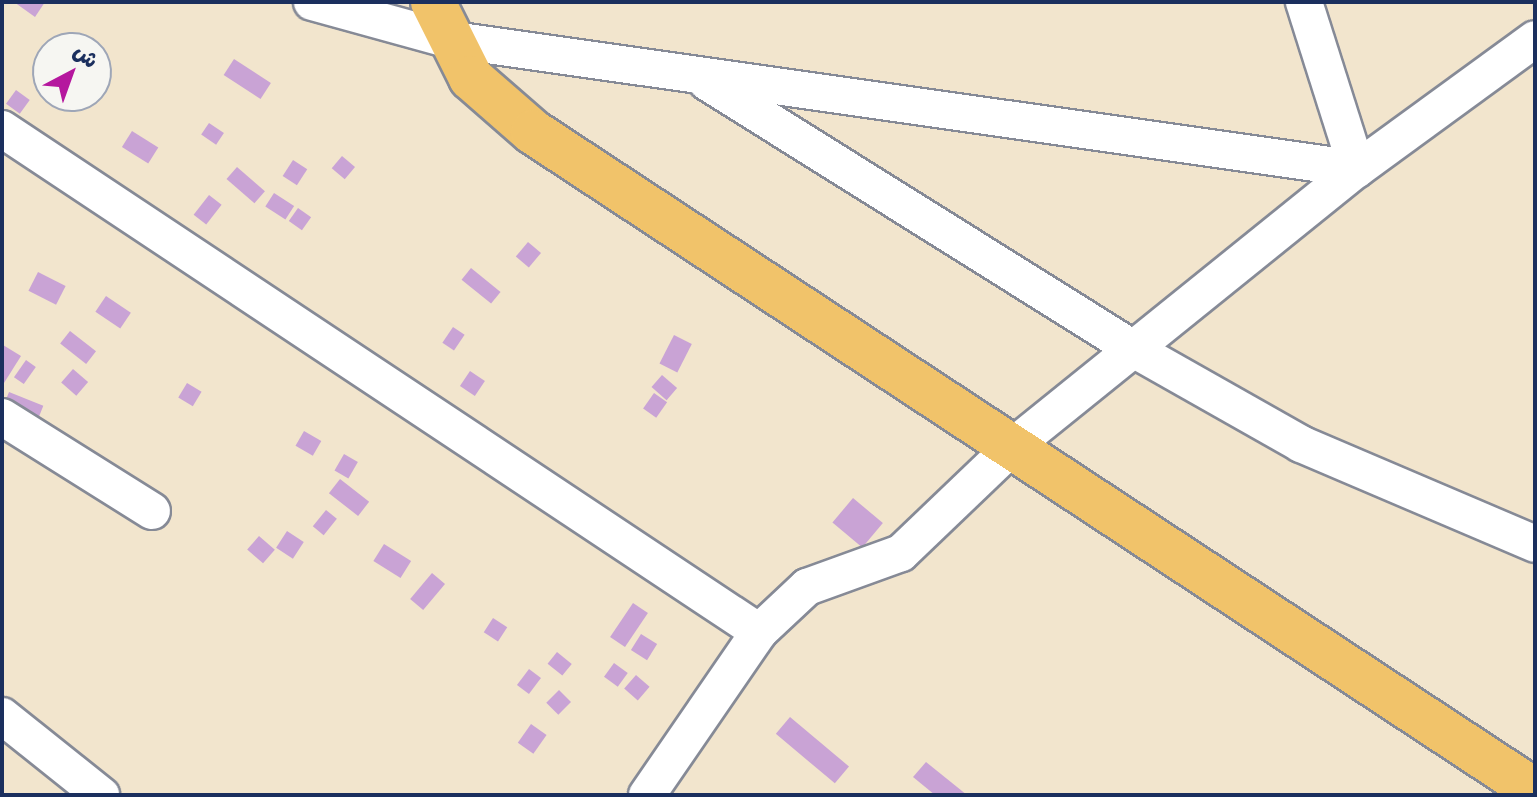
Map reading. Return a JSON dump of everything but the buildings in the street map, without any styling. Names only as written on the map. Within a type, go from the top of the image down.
[{"type":"main road","points":[[440,21],[471,78],[533,132],[1535,791]]},
{"type":"street","points":[[312,2],[440,21],[696,75],[1357,169]]},
{"type":"street","points":[[1304,2],[1357,169]]},
{"type":"street","points":[[647,795],[759,632],[807,587],[901,553],[1012,447],[1357,169],[1535,39]]},
{"type":"street","points":[[696,75],[1135,350],[1301,444],[1535,544]]},
{"type":"street","points":[[2,129],[759,632]]},
{"type":"street","points":[[2,417],[152,511]]},
{"type":"street","points":[[2,716],[101,795]]}]
